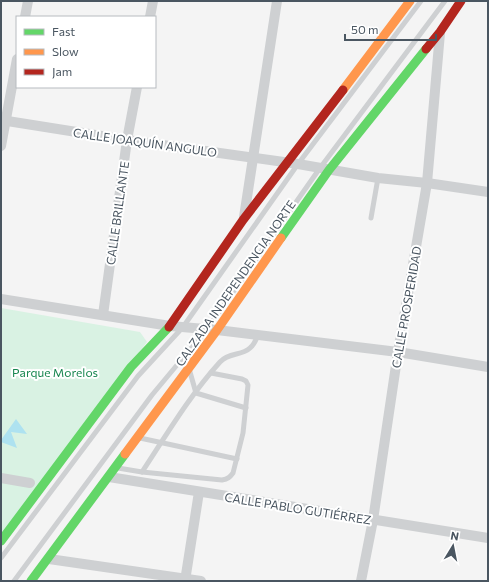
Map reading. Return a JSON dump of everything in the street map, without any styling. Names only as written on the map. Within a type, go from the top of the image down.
[{"type":"main road","points":[[1,542],[131,367],[170,326],[244,220],[293,163],[410,1]]},
{"type":"main road","name":"CALZADA INDEPENDENCIA NORTE","points":[[31,581],[218,330],[325,169],[440,32],[461,1]]},
{"type":"street","points":[[25,16],[28,1]]},
{"type":"street","points":[[150,16],[153,1]]},
{"type":"street","points":[[244,220],[277,1]]},
{"type":"street","name":"CALLE PROSPERIDAD","points":[[361,581],[373,520],[398,352],[427,183],[440,32]]},
{"type":"street","points":[[1,146],[3,120],[16,63]]},
{"type":"street","name":"CALLE BRILLANTE","points":[[103,315],[127,140],[137,88]]},
{"type":"street","name":"CALLE JOAQUÍN ANGULO","points":[[3,120],[127,140],[293,163],[378,178],[427,183],[488,192]]},
{"type":"street","points":[[1,299],[170,326],[218,330],[398,352],[488,366]]},
{"type":"street","name":"CALLE PABLO GUTIÉRREZ","points":[[109,476],[199,492],[488,538]]},
{"type":"street","points":[[1,478],[30,483]]},
{"type":"street","points":[[185,580],[199,492]]},
{"type":"street","points":[[48,559],[185,580],[201,581]]},
{"type":"lane","points":[[1,558],[138,376],[183,327],[293,163],[421,1]]},
{"type":"lane","points":[[14,581],[152,395],[207,329],[325,169],[445,1]]},
{"type":"lane","points":[[371,218],[378,178]]},
{"type":"lane","points":[[142,472],[175,420],[211,373],[225,357],[245,352],[249,349],[258,335]]},
{"type":"lane","points":[[189,369],[196,393]]},
{"type":"lane","points":[[116,468],[222,480],[227,479],[233,473],[243,433],[249,390],[248,385],[246,381],[242,379],[211,373]]},
{"type":"lane","points":[[196,393],[246,408]]},
{"type":"lane","points":[[138,438],[237,459]]},
{"type":"green space","name":"Parque Morelos","points":[[1,308],[140,332],[147,342],[1,536]]},
{"type":"water","points":[[16,419],[27,434],[11,432],[17,448],[1,442]]},
{"type":"traffic: fast","points":[[281,238],[329,170],[426,49]]},
{"type":"traffic: fast","points":[[1,541],[131,367],[169,327]]},
{"type":"traffic: fast","points":[[31,581],[125,454]]},
{"type":"traffic: slow","points":[[343,90],[410,1]]},
{"type":"traffic: slow","points":[[125,454],[217,330],[281,238]]},
{"type":"traffic: jam","points":[[426,49],[440,32],[461,1]]},
{"type":"traffic: jam","points":[[169,327],[243,220],[343,90]]}]
